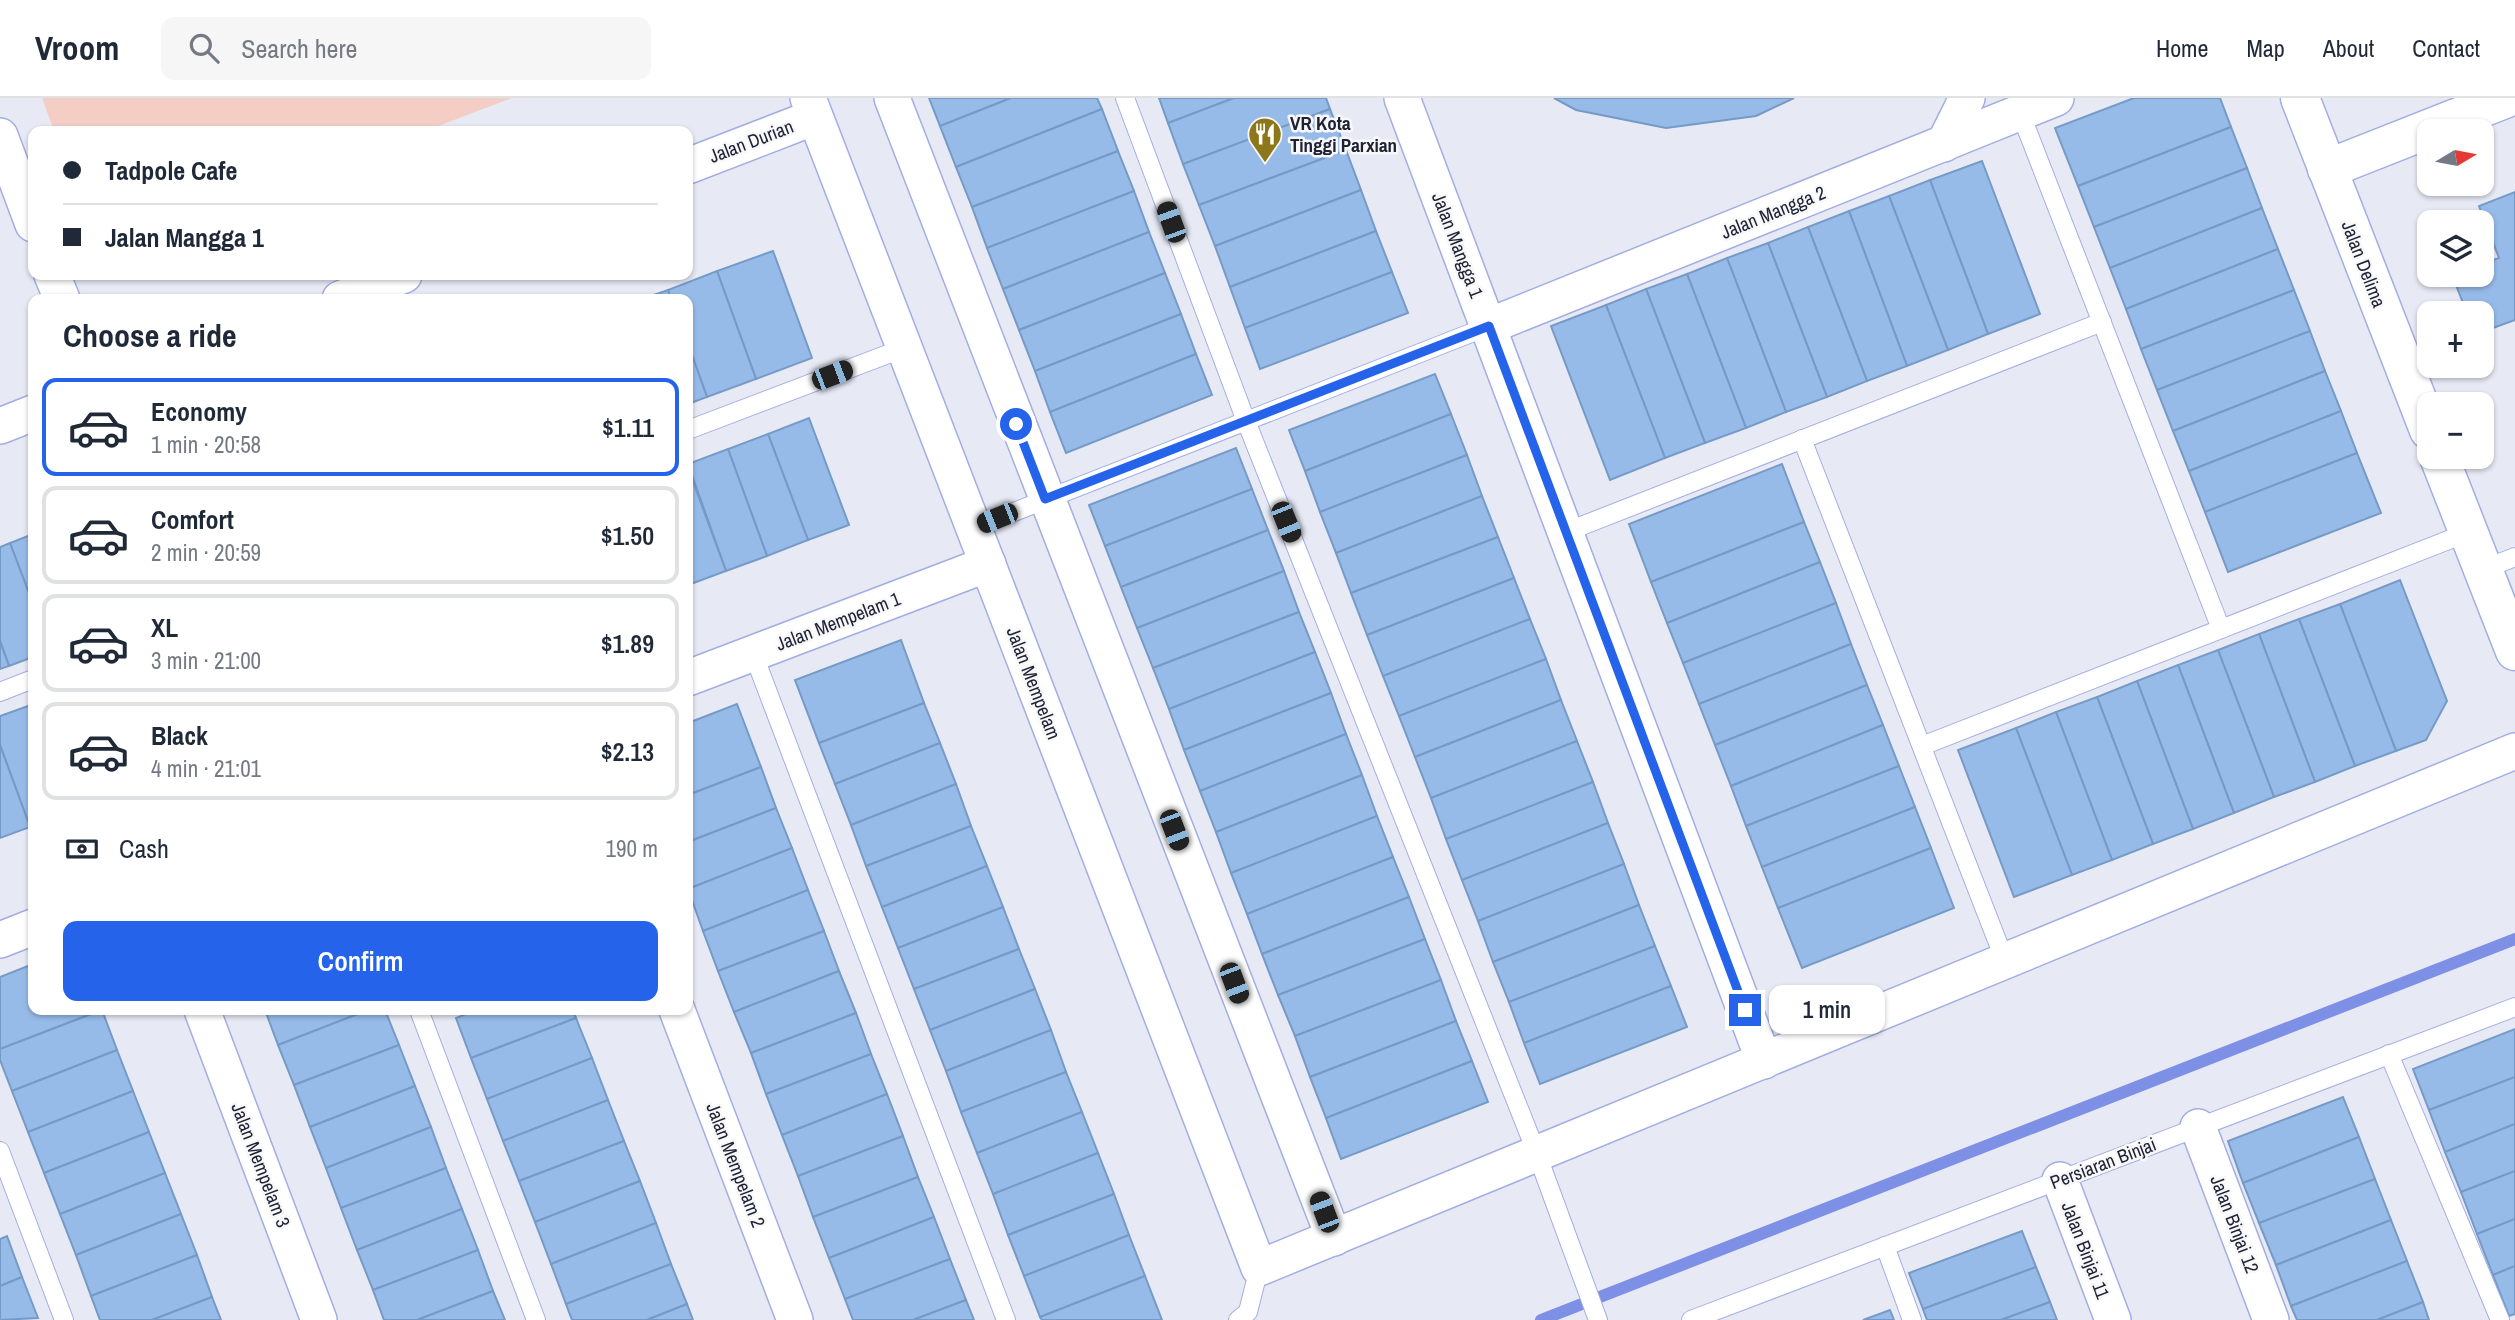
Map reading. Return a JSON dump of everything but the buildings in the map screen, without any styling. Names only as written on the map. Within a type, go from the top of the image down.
[{"type":"street","points":[[891,98],[1334,1238]]},
{"type":"street","name":"Jalan Mangga 1","points":[[1402,98],[1764,1061]]},
{"type":"street","points":[[1944,144],[1967,98]]},
{"type":"street","name":"Jalan Mangga 2","points":[[1489,326],[2056,98]]},
{"type":"street","name":"Jalan Delima","points":[[2300,98],[2417,399]]},
{"type":"street","points":[[2327,169],[2507,98]]},
{"type":"street","name":"Jalan Durian","points":[[693,164],[811,107]]},
{"type":"street","name":"Jalan Mempelam","points":[[811,107],[1259,1269]]},
{"type":"street","points":[[2,146],[28,211]]},
{"type":"street","points":[[353,294],[391,280]]},
{"type":"street","points":[[0,426],[28,415]]},
{"type":"street","points":[[2445,469],[2469,532],[2499,563],[2513,640]]},
{"type":"street","name":"Jalan Mempelam 1","points":[[693,676],[988,564]]},
{"type":"street","points":[[1259,1269],[2515,751]]},
{"type":"street","points":[[0,940],[28,929]]},
{"type":"street","name":"Jalan Mempelam 3","points":[[204,1015],[319,1320]]},
{"type":"street","name":"Jalan Mempelam 2","points":[[679,1015],[794,1320]]},
{"type":"street","name":"Jalan Binjai 12","points":[[2199,1127],[2271,1320]]},
{"type":"street","name":"Jalan Binjai 11","points":[[2060,1180],[2113,1320]]},
{"type":"lane","points":[[1125,98],[1246,421],[1537,1154],[1598,1320]]},
{"type":"lane","points":[[2020,113],[2221,629]]},
{"type":"lane","points":[[1566,532],[2102,322]]},
{"type":"lane","points":[[973,528],[1489,326]]},
{"type":"lane","points":[[693,428],[904,348]]},
{"type":"lane","points":[[1802,439],[2005,961]]},
{"type":"lane","points":[[1922,746],[2469,532]]},
{"type":"lane","points":[[753,653],[1006,1320]]},
{"type":"lane","points":[[0,692],[28,681]]},
{"type":"lane","name":"Persiaran Binjai","points":[[1692,1320],[2515,1007]]},
{"type":"lane","points":[[421,1015],[536,1320]]},
{"type":"lane","points":[[2389,1054],[2500,1320]]},
{"type":"lane","points":[[0,1151],[64,1320]]},
{"type":"lane","points":[[1885,1246],[1912,1320]]},
{"type":"lane","points":[[1238,1320],[1248,1312],[1259,1269]]},
{"type":"shaded area","points":[[42,98],[512,98],[438,126],[52,126]]},
{"type":"waterway","points":[[1541,1320],[2515,939]]},
{"type":"place","name":"VR Kota Tinggi Parxian","points":[[1265,164]]},
{"type":"route","points":[[1016,424],[1045,499],[1489,326],[1745,1010]]}]
